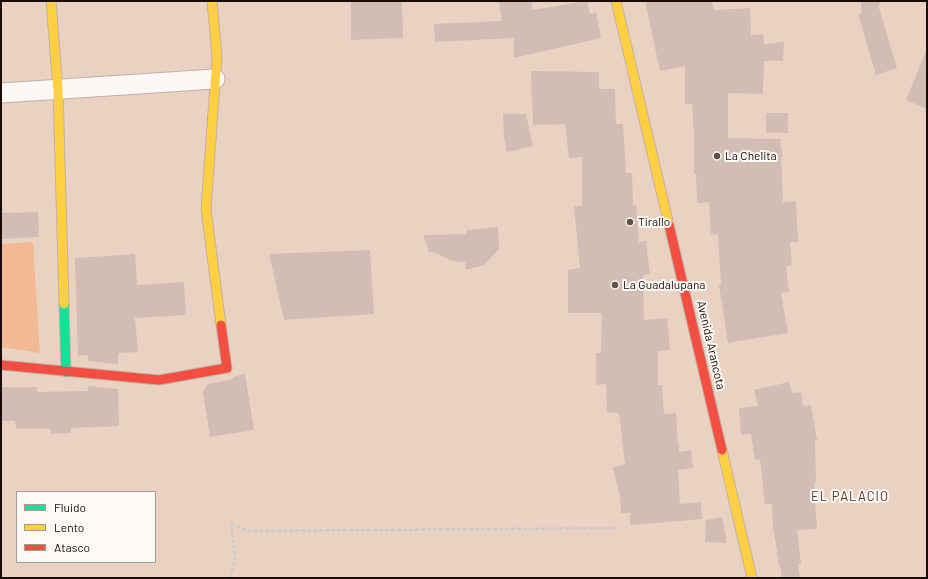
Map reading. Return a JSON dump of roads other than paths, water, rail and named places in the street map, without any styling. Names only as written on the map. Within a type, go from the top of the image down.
[{"type":"street","points":[[51,1],[58,90],[66,372]]},
{"type":"street","points":[[1,365],[159,380],[227,368],[206,209],[217,57],[212,1]]},
{"type":"street","name":"Avenida Arancota","points":[[616,1],[752,578]]},
{"type":"street","points":[[1,93],[215,79]]},
{"type":"place","name":"La Chelita","points":[[717,156]]},
{"type":"place","name":"Tirallo","points":[[630,222]]},
{"type":"place","name":"La Guadalupana","points":[[615,285]]},
{"type":"district","name":"EL PALACIO","points":[[850,497]]}]
